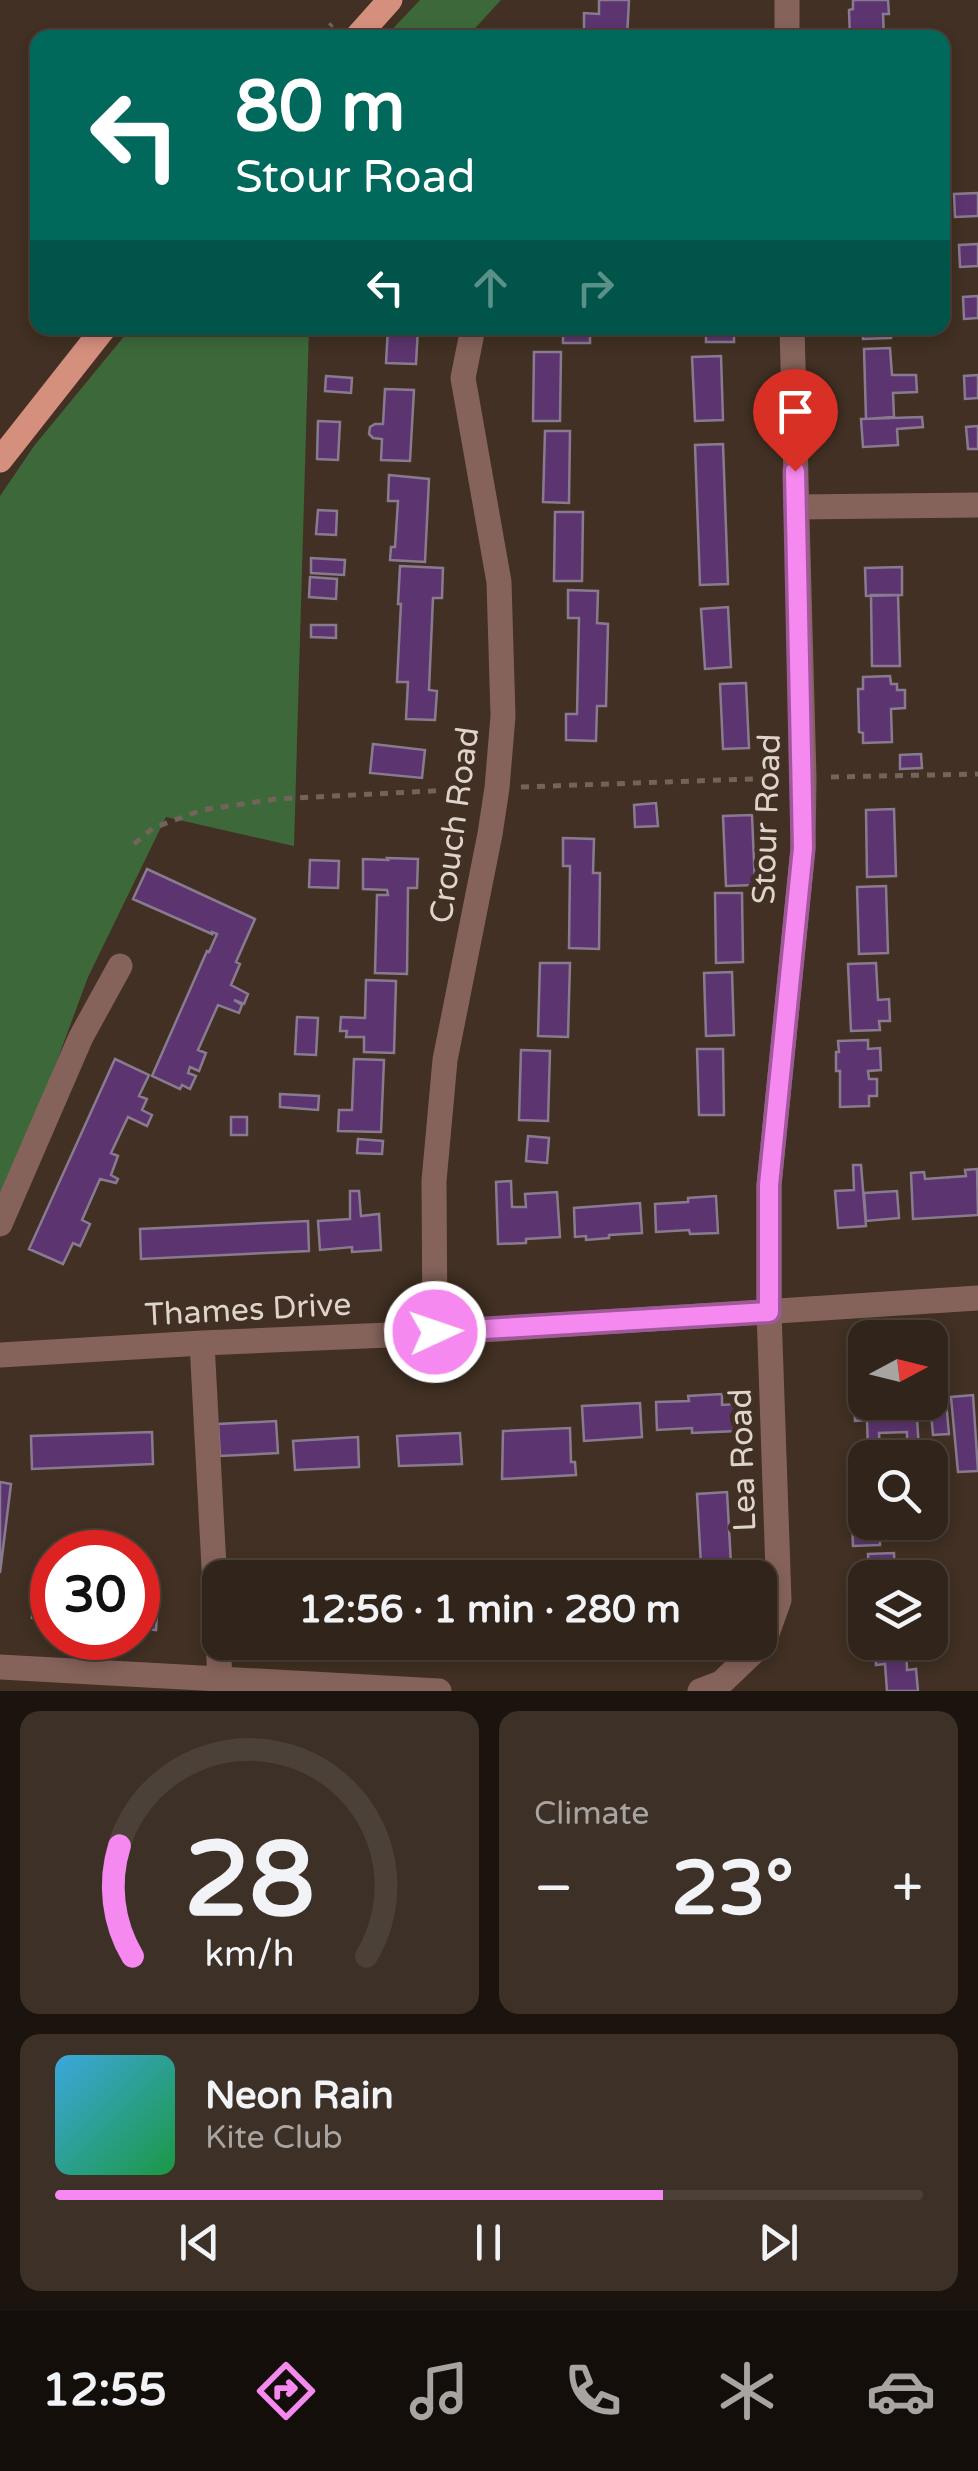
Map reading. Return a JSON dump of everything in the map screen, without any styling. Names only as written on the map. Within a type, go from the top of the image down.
[{"type":"main road","points":[[363,30],[390,0]]},
{"type":"main road","points":[[0,460],[98,335]]},
{"type":"street","points":[[786,30],[787,0]]},
{"type":"street","name":"Crouch Road","points":[[435,1332],[434,1180],[445,1060],[498,788],[503,716],[499,582],[463,378],[471,335]]},
{"type":"street","name":"Stour Road","points":[[769,1312],[769,1185],[803,848],[792,335]]},
{"type":"street","points":[[796,507],[978,505]]},
{"type":"street","points":[[0,1224],[80,1036],[120,966]]},
{"type":"street","name":"Thames Drive","points":[[0,1356],[978,1298]]},
{"type":"street","name":"Lea Road","points":[[700,1691],[721,1683],[764,1642],[779,1600],[769,1312]]},
{"type":"street","points":[[202,1343],[220,1679]]},
{"type":"street","points":[[0,1667],[439,1691]]},
{"type":"path","points":[[134,844],[153,828],[202,810],[276,799],[498,788],[978,774]]},
{"type":"green space","points":[[420,0],[501,0],[473,30],[392,30]]},
{"type":"green space","points":[[125,335],[309,335],[294,846],[166,817],[88,977],[0,1215],[0,496],[34,446]]},
{"type":"building","points":[[599,0],[629,0],[627,30],[584,30],[584,13],[599,14]]},
{"type":"building","points":[[853,0],[888,0],[884,30],[850,30],[849,10],[853,9]]},
{"type":"building","points":[[978,193],[978,216],[955,217],[954,194]]},
{"type":"building","points":[[978,244],[978,266],[960,267],[959,245]]},
{"type":"building","points":[[978,296],[978,318],[964,319],[963,297]]},
{"type":"building","points":[[388,335],[418,335],[416,364],[386,363]]},
{"type":"building","points":[[563,335],[590,335],[590,343],[563,343]]},
{"type":"building","points":[[706,335],[734,335],[734,342],[706,342]]},
{"type":"building","points":[[863,335],[892,335],[891,338],[863,339]]},
{"type":"building","points":[[890,348],[892,375],[916,375],[917,392],[893,393],[894,417],[866,419],[864,349]]},
{"type":"building","points":[[534,352],[561,352],[560,421],[533,421]]},
{"type":"building","points":[[721,356],[723,420],[695,421],[692,357]]},
{"type":"building","points":[[978,375],[978,398],[965,399],[964,376]]},
{"type":"building","points":[[326,376],[352,378],[351,393],[325,391]]},
{"type":"building","points":[[385,389],[414,390],[410,461],[381,460],[382,439],[369,434],[370,427],[383,424]]},
{"type":"building","points":[[922,417],[923,427],[897,429],[898,445],[863,447],[861,419]]},
{"type":"building","points":[[318,421],[340,422],[338,460],[317,459]]},
{"type":"building","points":[[978,426],[978,449],[968,449],[966,427]]},
{"type":"building","points":[[545,431],[570,431],[569,503],[543,502]]},
{"type":"building","points":[[723,444],[728,584],[700,585],[695,445]]},
{"type":"building","points":[[389,475],[429,479],[425,562],[390,560],[391,547],[395,547],[398,501],[388,501]]},
{"type":"building","points":[[318,510],[337,511],[336,535],[316,534]]},
{"type":"building","points":[[555,512],[583,512],[582,581],[554,581]]},
{"type":"building","points":[[311,558],[345,560],[344,575],[311,573]]},
{"type":"building","points":[[400,566],[443,568],[442,598],[433,598],[429,690],[437,691],[435,720],[406,719],[408,682],[397,682]]},
{"type":"building","points":[[902,567],[902,595],[866,596],[865,568]]},
{"type":"building","points":[[310,577],[337,579],[336,599],[309,597]]},
{"type":"building","points":[[568,590],[598,591],[597,623],[608,624],[606,706],[597,706],[596,741],[566,740],[566,714],[577,714],[579,618],[568,618]]},
{"type":"building","points":[[871,595],[898,595],[900,666],[872,666]]},
{"type":"building","points":[[728,607],[731,667],[705,669],[701,609]]},
{"type":"building","points":[[311,625],[336,625],[336,638],[311,637]]},
{"type":"building","points":[[890,676],[897,690],[905,690],[905,708],[891,709],[892,742],[863,743],[858,689],[863,689],[863,677]]},
{"type":"building","points":[[746,683],[749,748],[723,749],[720,684]]},
{"type":"building","points":[[373,744],[425,750],[422,778],[370,773]]},
{"type":"building","points":[[921,754],[922,768],[900,769],[900,755]]},
{"type":"building","points":[[656,803],[658,826],[635,827],[634,805]]},
{"type":"building","points":[[894,809],[896,876],[867,877],[866,810]]},
{"type":"building","points":[[752,815],[755,885],[726,886],[723,816]]},
{"type":"building","points":[[563,838],[594,839],[593,873],[600,873],[599,949],[569,948],[570,866],[563,866]]},
{"type":"building","points":[[363,859],[418,859],[417,888],[408,888],[407,974],[375,973],[377,895],[388,895],[387,890],[363,889]]},
{"type":"building","points":[[310,860],[339,861],[338,888],[309,887]]},
{"type":"building","points":[[147,869],[255,919],[236,962],[240,964],[231,985],[248,994],[244,1004],[234,1000],[242,1005],[239,1013],[218,1005],[198,1050],[206,1053],[199,1071],[190,1067],[188,1073],[196,1076],[190,1089],[182,1085],[180,1089],[152,1076],[217,934],[133,899]]},
{"type":"building","points":[[886,886],[888,953],[859,954],[857,887]]},
{"type":"building","points":[[715,893],[742,893],[743,962],[716,963]]},
{"type":"building","points":[[540,963],[570,963],[568,1037],[538,1036]]},
{"type":"building","points":[[876,963],[878,1000],[889,999],[890,1021],[879,1021],[880,1030],[851,1031],[848,964]]},
{"type":"building","points":[[732,972],[734,1035],[706,1036],[704,973]]},
{"type":"building","points":[[366,980],[396,981],[394,1053],[364,1052],[364,1037],[346,1037],[347,1031],[340,1031],[341,1017],[365,1018]]},
{"type":"building","points":[[297,1017],[318,1018],[316,1055],[295,1054]]},
{"type":"building","points":[[868,1040],[868,1049],[880,1048],[881,1070],[868,1071],[869,1079],[877,1079],[877,1096],[869,1096],[869,1106],[840,1107],[838,1041]]},
{"type":"building","points":[[697,1049],[723,1049],[724,1115],[699,1115]]},
{"type":"building","points":[[521,1050],[550,1051],[548,1121],[519,1120]]},
{"type":"building","points":[[115,1059],[149,1075],[139,1096],[147,1099],[142,1110],[152,1115],[147,1126],[128,1117],[111,1153],[118,1156],[111,1175],[118,1179],[116,1183],[100,1179],[82,1220],[90,1224],[80,1246],[73,1243],[63,1264],[29,1249]]},
{"type":"building","points":[[354,1059],[384,1060],[381,1132],[338,1131],[339,1110],[352,1110]]},
{"type":"building","points":[[280,1094],[319,1096],[318,1110],[280,1107]]},
{"type":"building","points":[[231,1117],[247,1117],[247,1135],[231,1135]]},
{"type":"building","points":[[528,1136],[549,1138],[547,1163],[526,1161]]},
{"type":"building","points":[[358,1139],[383,1141],[382,1154],[357,1153]]},
{"type":"building","points":[[853,1165],[861,1165],[866,1226],[838,1228],[835,1191],[854,1190]]},
{"type":"building","points":[[977,1169],[978,1215],[913,1219],[911,1173],[924,1172],[925,1179],[966,1176],[965,1170]]},
{"type":"building","points":[[511,1181],[512,1207],[526,1207],[525,1194],[557,1192],[560,1237],[498,1244],[496,1182]]},
{"type":"building","points":[[350,1191],[359,1191],[361,1216],[379,1214],[381,1250],[320,1250],[318,1221],[350,1219]]},
{"type":"building","points":[[897,1191],[899,1218],[866,1221],[864,1193]]},
{"type":"building","points":[[716,1196],[718,1233],[656,1232],[655,1204]]},
{"type":"building","points":[[640,1203],[642,1233],[586,1240],[586,1236],[575,1237],[574,1208]]},
{"type":"building","points":[[308,1221],[309,1251],[141,1259],[140,1229]]},
{"type":"building","points":[[722,1394],[722,1405],[735,1404],[737,1431],[657,1430],[656,1402]]},
{"type":"building","points":[[973,1395],[978,1471],[958,1472],[951,1397]]},
{"type":"building","points":[[640,1403],[642,1437],[584,1441],[582,1406]]},
{"type":"building","points":[[867,1420],[917,1420],[918,1440],[907,1440],[907,1432],[879,1433],[879,1440],[868,1440]]},
{"type":"building","points":[[932,1420],[948,1420],[949,1434],[933,1435]]},
{"type":"building","points":[[276,1421],[278,1453],[220,1456],[218,1424]]},
{"type":"building","points":[[570,1428],[571,1462],[575,1462],[576,1475],[502,1479],[503,1431]]},
{"type":"building","points":[[152,1432],[153,1464],[32,1469],[31,1436]]},
{"type":"building","points":[[460,1433],[462,1464],[399,1466],[397,1436]]},
{"type":"building","points":[[358,1437],[359,1467],[295,1470],[293,1441]]},
{"type":"building","points":[[0,1482],[11,1484],[0,1573]]},
{"type":"building","points":[[727,1492],[731,1560],[701,1560],[697,1494]]},
{"type":"building","points":[[853,1540],[880,1540],[880,1545],[853,1546]]},
{"type":"building","points":[[894,1553],[894,1560],[868,1560],[868,1554]]},
{"type":"building","points":[[876,1660],[907,1660],[907,1670],[916,1669],[918,1691],[887,1691],[885,1664],[876,1665]]},
{"type":"route","points":[[435,1332],[769,1312],[769,1185],[803,848],[795,471]]}]
